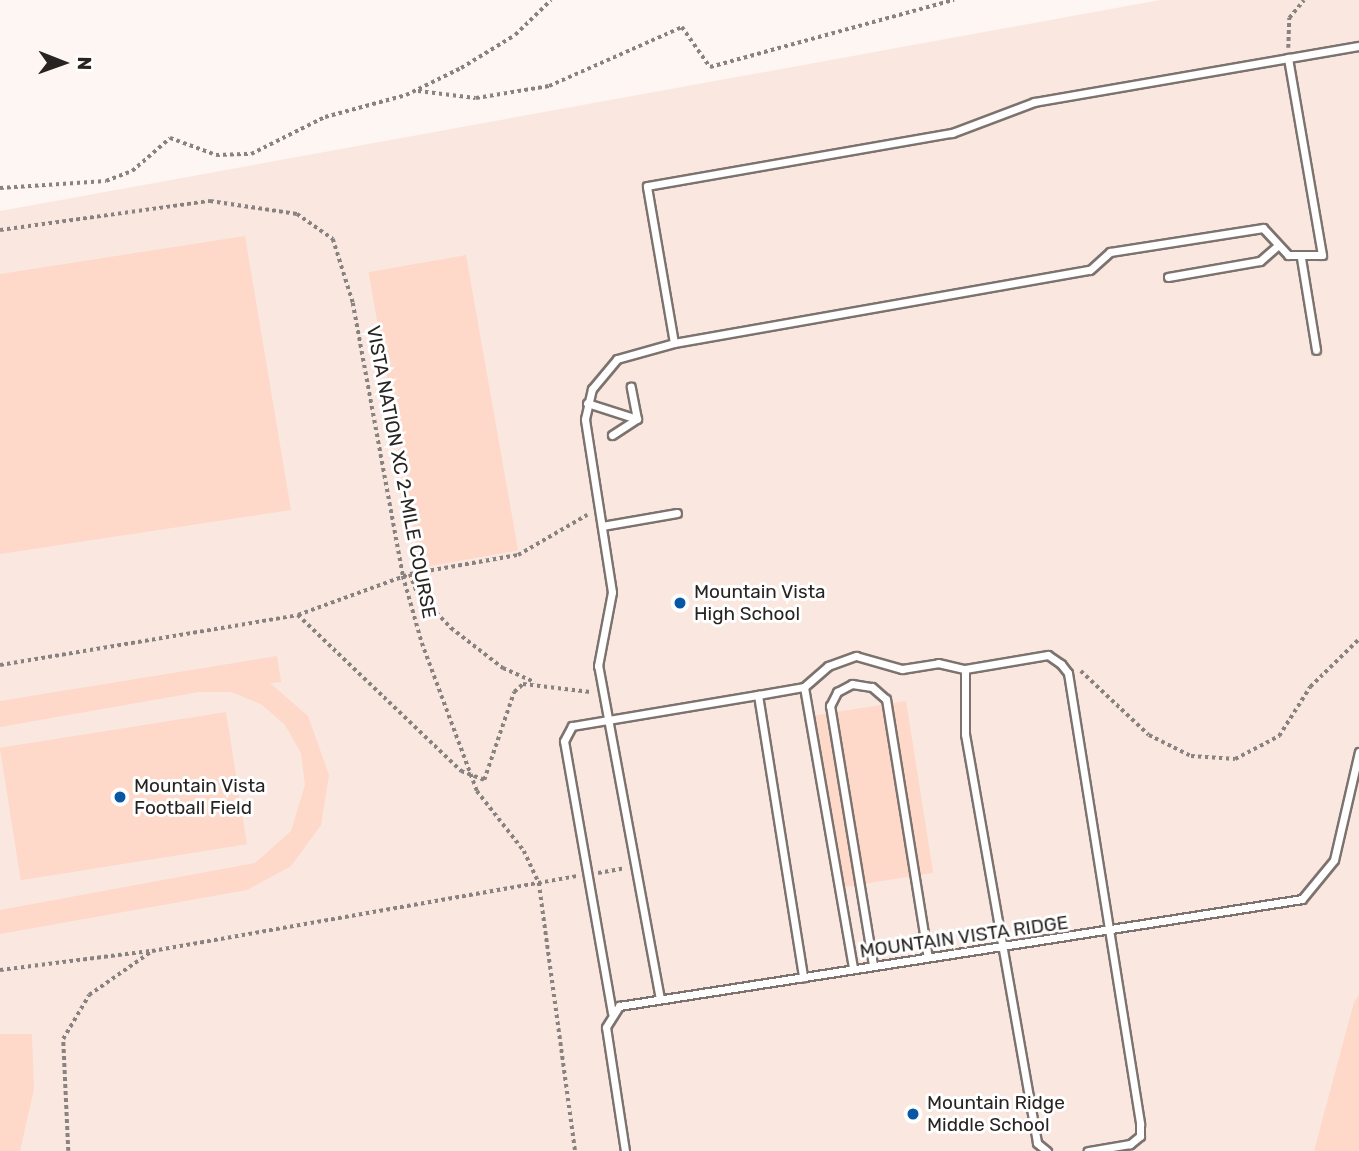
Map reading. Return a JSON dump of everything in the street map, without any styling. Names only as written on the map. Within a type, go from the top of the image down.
[{"type":"lane","points":[[674,343],[648,194],[652,181],[952,132],[1034,102],[1359,46]]},
{"type":"lane","points":[[660,999],[598,666],[612,592],[587,403],[601,373],[617,359],[674,343],[1090,270],[1110,253],[1194,239],[1263,228],[1277,246],[1301,258],[1322,255],[1288,58]]},
{"type":"lane","points":[[1168,276],[1260,261],[1277,246]]},
{"type":"lane","points":[[1301,258],[1316,350]]},
{"type":"lane","points":[[631,387],[636,419]]},
{"type":"lane","points":[[587,403],[636,419]]},
{"type":"lane","points":[[612,435],[636,419]]},
{"type":"lane","points":[[602,526],[677,513]]},
{"type":"lane","points":[[625,1151],[606,1027],[612,1013],[586,875],[564,734],[572,726],[804,687],[828,666],[856,656],[902,669],[939,663],[965,669],[1048,656],[1068,673],[1111,933],[1140,1136],[1130,1144],[1088,1151]]},
{"type":"lane","points":[[965,669],[965,734],[1037,1143],[1047,1151]]},
{"type":"lane","points":[[873,965],[830,706],[837,692],[852,684],[872,687],[886,699],[928,957]]},
{"type":"lane","points":[[804,687],[853,968]]},
{"type":"lane","points":[[758,695],[803,976]]},
{"type":"lane","name":"MOUNTAIN VISTA RIDGE","points":[[612,1013],[619,1006],[660,999],[1003,945],[1111,933],[1301,899],[1334,860],[1359,752]]},
{"type":"path","points":[[0,188],[106,181],[132,171],[170,138],[216,155],[251,155],[325,117],[415,91],[515,35],[551,0]]},
{"type":"path","points":[[415,91],[476,98],[549,86],[682,27],[710,66],[954,0]]},
{"type":"path","points":[[1288,58],[1289,18],[1304,0]]},
{"type":"path","name":"VISTA NATION XC 2-MILE COURSE","points":[[0,230],[211,201],[297,214],[333,239],[353,303],[403,576],[472,779],[539,883],[575,1151]]},
{"type":"path","points":[[0,665],[298,615],[410,574],[519,555],[600,510]]},
{"type":"path","points":[[410,574],[417,592],[451,628],[503,668],[537,682],[602,694]]},
{"type":"path","points":[[298,615],[472,779],[484,780],[492,772],[514,692],[537,682]]},
{"type":"path","points":[[1075,665],[1149,736],[1215,761],[1246,754],[1279,736],[1310,687],[1359,639]]},
{"type":"path","points":[[0,970],[152,951],[634,867]]},
{"type":"path","points":[[68,1151],[64,1039],[89,995],[152,951]]},
{"type":"shaded area","name":"Mountain Vista High School","points":[[1160,0],[1359,0],[1359,995],[1314,1151],[0,1151],[0,211]]},
{"type":"shaded area","points":[[245,236],[291,510],[0,554],[0,274]]},
{"type":"shaded area","points":[[466,255],[518,550],[421,568],[369,272]]},
{"type":"shaded area","points":[[277,656],[281,682],[270,683],[308,716],[329,775],[321,825],[291,866],[247,890],[0,934],[0,910],[255,863],[291,831],[305,785],[301,753],[285,725],[261,704],[231,692],[199,692],[0,727],[0,701]]},
{"type":"shaded area","points":[[906,701],[933,873],[838,888],[811,716]]},
{"type":"shaded area","name":"Mountain Vista Football Field","points":[[226,712],[247,844],[21,880],[0,748]]},
{"type":"shaded area","points":[[1359,995],[1359,1151],[1314,1151],[1354,1002]]},
{"type":"shaded area","points":[[0,1034],[32,1034],[34,1089],[20,1151],[0,1151]]},
{"type":"place","name":"Mountain Vista High School","points":[[680,603]]},
{"type":"place","name":"Mountain Vista Football Field","points":[[120,797]]},
{"type":"place","name":"Mountain Ridge Middle School","points":[[913,1114]]}]
